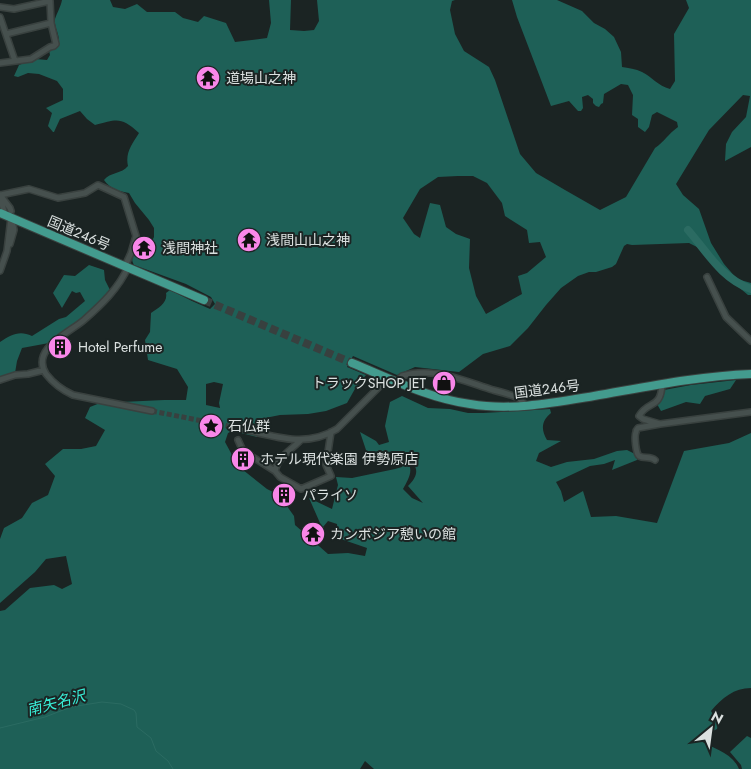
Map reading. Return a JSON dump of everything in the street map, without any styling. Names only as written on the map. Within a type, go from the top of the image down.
[{"type":"highway","name":"国道246号","points":[[8,216],[204,300]]},
{"type":"highway","name":"国道246号","points":[[352,363],[428,394],[472,405],[498,407],[527,406],[662,384],[718,376],[751,374]]},
{"type":"street","points":[[0,7],[14,9],[50,1],[51,23],[56,44],[30,59],[0,63]]},
{"type":"street","points":[[0,17],[16,61]]},
{"type":"street","points":[[6,34],[51,23]]},
{"type":"street","points":[[0,271],[7,249],[8,216],[0,196],[29,189],[58,198],[85,193],[98,185],[124,197],[136,236],[120,283],[82,321],[52,343],[42,360],[44,370],[54,383],[64,391],[73,395],[152,411]]},
{"type":"street","points":[[707,278],[726,318],[751,341]]},
{"type":"street","points":[[0,380],[15,375],[44,370]]},
{"type":"street","points":[[397,382],[402,376],[423,372],[446,375],[520,398],[527,406]]},
{"type":"street","points":[[243,429],[282,438],[301,440],[311,439],[331,432],[343,423],[388,378]]},
{"type":"street","points":[[660,424],[639,416],[640,412],[655,403],[660,397],[662,384]]},
{"type":"street","points":[[655,460],[639,456],[635,434],[638,428],[751,412]]},
{"type":"street","points":[[238,440],[243,451],[301,489],[331,476],[326,465],[331,432]]},
{"type":"street","points":[[274,471],[281,458],[301,440]]},
{"type":"green space","points":[[62,0],[110,0],[113,7],[125,9],[137,4],[147,12],[175,12],[183,18],[198,22],[204,16],[226,23],[235,42],[267,38],[271,23],[269,0],[291,0],[290,30],[304,31],[314,30],[319,21],[317,0],[455,0],[452,1],[450,10],[455,34],[464,51],[489,67],[520,154],[536,173],[600,210],[626,197],[655,148],[678,127],[677,122],[657,112],[652,115],[649,127],[645,132],[638,127],[638,119],[632,115],[633,95],[628,85],[621,84],[604,94],[603,103],[599,107],[593,103],[593,99],[588,95],[582,97],[583,108],[581,111],[578,111],[569,101],[551,106],[512,0],[557,0],[582,11],[594,23],[614,37],[621,52],[622,67],[642,72],[662,86],[670,89],[675,81],[674,34],[689,8],[686,0],[751,0],[751,147],[725,161],[726,144],[732,132],[746,117],[750,96],[743,95],[709,130],[676,184],[683,195],[699,209],[711,243],[724,264],[737,279],[751,283],[751,295],[748,295],[735,284],[701,249],[689,243],[627,244],[624,246],[616,264],[612,267],[578,276],[561,288],[528,328],[510,346],[483,354],[459,372],[415,367],[397,375],[353,356],[347,367],[366,375],[356,387],[347,403],[326,411],[280,415],[260,419],[257,437],[233,431],[228,433],[225,442],[238,466],[267,489],[279,495],[294,516],[295,525],[328,554],[348,553],[365,556],[367,548],[338,538],[337,524],[328,521],[323,527],[309,498],[332,509],[338,485],[336,477],[352,478],[395,469],[402,467],[403,462],[406,461],[409,464],[410,471],[409,478],[403,489],[412,498],[423,503],[408,486],[415,477],[415,465],[398,453],[393,452],[368,456],[360,432],[376,441],[379,445],[389,442],[385,426],[390,402],[402,396],[428,408],[450,409],[468,413],[550,409],[551,413],[545,419],[543,426],[544,433],[547,440],[561,441],[539,453],[536,461],[551,467],[567,462],[594,459],[617,451],[627,450],[637,455],[637,460],[612,470],[615,460],[590,466],[556,482],[564,502],[583,491],[591,517],[616,516],[657,523],[684,451],[729,443],[751,433],[751,688],[734,692],[711,711],[718,722],[717,729],[709,733],[700,734],[699,740],[727,755],[736,763],[739,769],[374,769],[365,761],[360,769],[0,769],[0,611],[5,610],[30,588],[54,585],[62,589],[72,584],[66,556],[46,559],[35,572],[0,603],[0,539],[4,528],[22,518],[32,503],[48,495],[55,476],[45,464],[63,449],[81,449],[96,446],[105,430],[85,418],[90,407],[100,403],[186,400],[188,387],[177,369],[148,360],[145,340],[150,332],[151,313],[164,302],[166,293],[170,290],[210,309],[215,304],[211,297],[186,284],[133,263],[133,256],[138,250],[147,251],[154,237],[154,228],[129,193],[112,188],[104,180],[128,166],[128,153],[139,133],[128,124],[119,121],[109,121],[95,125],[80,111],[60,119],[53,132],[48,126],[52,113],[46,108],[63,100],[63,89],[57,81],[39,74],[28,73],[18,77],[14,76],[19,65],[35,59],[47,60],[50,55],[49,50],[58,43],[55,19]],"holes":[[[473,176],[487,183],[502,203],[505,216],[527,230],[529,243],[540,242],[546,257],[527,273],[518,276],[522,294],[486,314],[476,296],[469,268],[470,239],[456,234],[446,227],[440,205],[430,203],[420,238],[414,234],[403,218],[420,189],[438,177]],[[214,382],[223,384],[219,403],[220,408],[206,405],[206,384]]]},
{"type":"green space","points":[[89,265],[104,270],[105,280],[110,290],[88,314],[49,343],[22,348],[15,373],[0,378],[0,342],[15,334],[23,333],[32,336],[59,319],[66,317],[85,301],[80,292],[72,291],[62,308],[53,293],[64,275],[75,276]]},
{"type":"green space","points":[[736,380],[730,389],[705,396],[700,404],[686,402],[661,411],[657,404],[664,396],[664,390]]},
{"type":"green space","points":[[747,736],[751,738],[751,769],[742,769],[730,752]]},
{"type":"waterway","points":[[688,230],[723,272],[751,289]]},
{"type":"waterway","name":"南矢名沢","points":[[0,728],[45,717],[71,707],[102,702],[121,704],[134,710],[137,727],[151,738],[156,751],[168,761],[173,769]]},
{"type":"tunnel","points":[[204,300],[352,363]]},
{"type":"tunnel","points":[[152,411],[243,429]]},
{"type":"place","name":"道場山之神","points":[[208,78]]},
{"type":"place","name":"浅間山山之神","points":[[249,240]]},
{"type":"place","name":"浅間神社","points":[[144,248]]},
{"type":"place","name":"Hotel Perfume","points":[[60,347]]},
{"type":"place","name":"トラックSHOP JET","points":[[444,383]]},
{"type":"place","name":"石仏群","points":[[211,426]]},
{"type":"place","name":"ホテル現代楽園 伊勢原店","points":[[243,459]]},
{"type":"place","name":"パライソ","points":[[284,495]]},
{"type":"place","name":"カンボジア憩いの館","points":[[313,534]]}]
